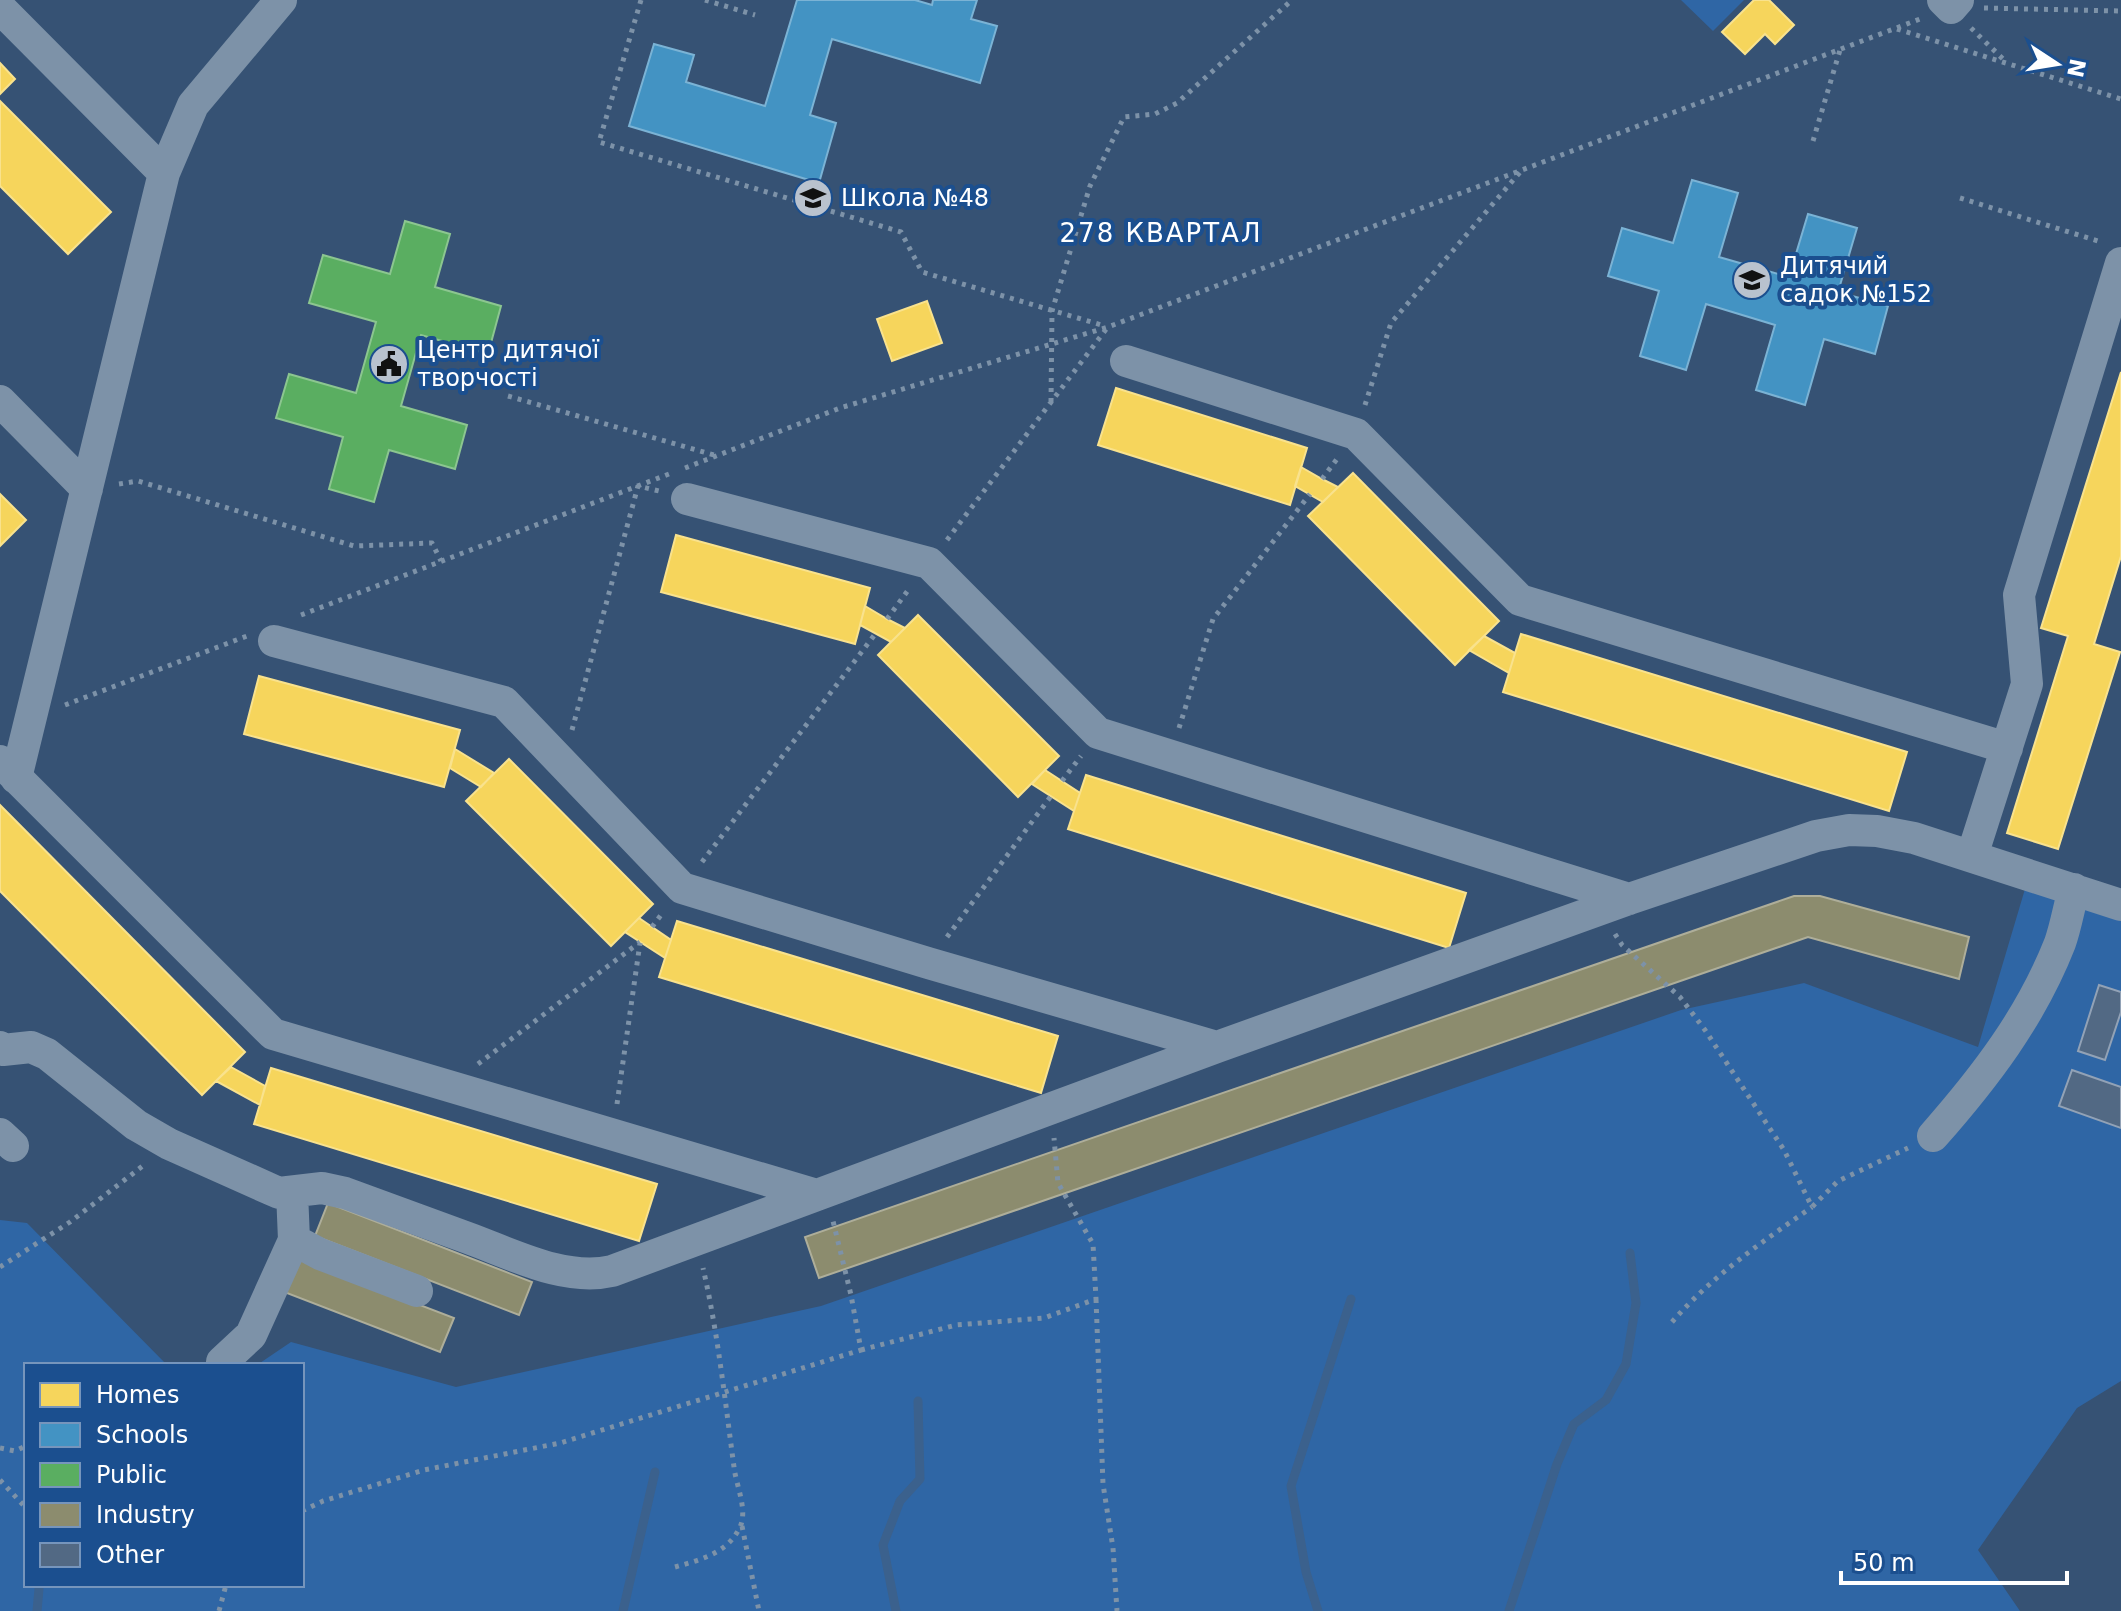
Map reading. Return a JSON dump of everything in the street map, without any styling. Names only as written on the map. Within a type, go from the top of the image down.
[{"type":"lane","points":[[281,0],[193,105],[164,173],[31,719],[8,770],[273,1034],[821,1193]]},
{"type":"lane","points":[[0,8],[164,173]]},
{"type":"lane","points":[[1972,856],[2027,684],[2019,595],[2114,253]]},
{"type":"lane","points":[[1126,361],[1356,434],[1520,600],[2007,748]]},
{"type":"lane","points":[[0,401],[87,489]]},
{"type":"lane","points":[[687,499],[929,563],[1098,733],[1618,902]]},
{"type":"lane","points":[[273,631],[504,702],[682,888],[1217,1047]]},
{"type":"lane","points":[[1,1050],[31,1047],[47,1054],[136,1125],[169,1144],[279,1193],[322,1188],[345,1193],[541,1264],[589,1274],[612,1271],[1618,902],[1816,836],[1849,830],[1877,831],[1914,838],[2121,905]]},
{"type":"lane","points":[[1933,1136],[1977,1086],[2022,1024],[2061,940],[2074,889]]},
{"type":"lane","points":[[222,1362],[251,1335],[294,1240],[292,1192]]},
{"type":"lane","points":[[294,1240],[320,1254],[417,1291]]},
{"type":"path","points":[[705,0],[755,15]]},
{"type":"path","points":[[1051,402],[1052,311],[1090,186],[1124,117],[1155,114],[1177,103],[1292,0]]},
{"type":"path","points":[[639,1],[599,142],[901,232],[922,272],[1108,327]]},
{"type":"path","points":[[1951,3],[2007,63]]},
{"type":"path","points":[[31,719],[273,631],[441,561],[840,408],[1108,327],[1840,50],[1951,3],[2121,11]]},
{"type":"path","points":[[1896,28],[2121,99]]},
{"type":"path","points":[[1813,141],[1840,50]]},
{"type":"path","points":[[1356,434],[1391,323],[1522,170]]},
{"type":"path","points":[[1960,198],[2114,253]]},
{"type":"path","points":[[929,563],[1108,327]]},
{"type":"path","points":[[508,396],[716,456]]},
{"type":"path","points":[[87,489],[138,481],[354,546],[432,543],[441,561]]},
{"type":"path","points":[[563,765],[638,486]]},
{"type":"path","points":[[1170,755],[1213,619],[1310,494]]},
{"type":"path","points":[[652,927],[876,633]]},
{"type":"path","points":[[928,963],[1051,796]]},
{"type":"path","points":[[1618,902],[1614,932],[1622,945],[1680,997],[1705,1030],[1784,1150],[1812,1207]]},
{"type":"path","points":[[449,1086],[640,942],[613,1135]]},
{"type":"path","points":[[1048,1109],[1058,1183],[1093,1244],[1103,1484],[1113,1548],[1117,1611]]},
{"type":"path","points":[[1672,1322],[1690,1301],[1744,1255],[1812,1207],[1838,1181],[1933,1136]]},
{"type":"path","points":[[0,1267],[121,1185],[169,1144]]},
{"type":"path","points":[[821,1193],[851,1295],[861,1350]]},
{"type":"path","points":[[696,1240],[710,1297],[742,1506],[742,1525],[759,1611]]},
{"type":"path","points":[[304,1510],[323,1501],[424,1470],[560,1443],[861,1350],[956,1325],[1044,1318],[1096,1299]]},
{"type":"path","points":[[0,1448],[15,1451],[24,1447]]},
{"type":"path","points":[[0,1480],[24,1506]]},
{"type":"path","points":[[675,1567],[708,1558],[732,1540],[742,1525]]},
{"type":"path","points":[[219,1611],[225,1587]]},
{"type":"shaded area","points":[[1681,0],[1744,0],[1713,31]]},
{"type":"shaded area","points":[[2025,889],[2121,919],[2121,1381],[2077,1408],[1978,1550],[2020,1611],[0,1611],[0,1220],[27,1223],[165,1363],[24,1363],[24,1587],[304,1587],[304,1363],[260,1363],[291,1342],[456,1387],[821,1306],[1681,1010],[1804,983],[1978,1047]]},
{"type":"building: Homes","points":[[1754,0],[1769,0],[1794,25],[1775,44],[1765,34],[1745,54],[1722,32]]},
{"type":"building: Homes","points":[[0,63],[15,79],[0,94]]},
{"type":"building: Homes","points":[[0,101],[111,212],[68,254],[0,186]]},
{"type":"building: Homes","points":[[927,301],[942,343],[892,361],[877,319]]},
{"type":"building: Homes","points":[[2121,372],[2121,556],[2094,644],[2120,652],[2058,849],[2007,833],[2068,636],[2041,628]]},
{"type":"building: Homes","points":[[1116,388],[1307,448],[1290,505],[1098,445]]},
{"type":"building: Homes","points":[[1301,467],[1338,487],[1323,502],[1295,486]]},
{"type":"building: Homes","points":[[1353,473],[1499,621],[1455,665],[1308,516]]},
{"type":"building: Homes","points":[[0,494],[26,520],[0,546]]},
{"type":"building: Homes","points":[[676,535],[870,588],[855,644],[661,592]]},
{"type":"building: Homes","points":[[865,606],[905,628],[891,642],[860,625]]},
{"type":"building: Homes","points":[[918,615],[1059,756],[1018,797],[878,655]]},
{"type":"building: Homes","points":[[1521,634],[1907,752],[1889,811],[1503,692]]},
{"type":"building: Homes","points":[[1484,636],[1515,653],[1509,673],[1469,650]]},
{"type":"building: Homes","points":[[259,676],[460,730],[444,787],[244,734]]},
{"type":"building: Homes","points":[[455,749],[494,773],[481,787],[450,768]]},
{"type":"building: Homes","points":[[509,759],[653,904],[611,946],[466,801]]},
{"type":"building: Homes","points":[[1045,770],[1080,793],[1074,811],[1032,784]]},
{"type":"building: Homes","points":[[1086,775],[1466,893],[1449,948],[1068,829]]},
{"type":"building: Homes","points":[[0,805],[245,1052],[202,1095],[0,891]]},
{"type":"building: Homes","points":[[639,918],[671,940],[665,958],[625,932]]},
{"type":"building: Homes","points":[[677,921],[1058,1036],[1041,1093],[659,977]]},
{"type":"building: Homes","points":[[231,1067],[265,1086],[260,1105],[216,1081]]},
{"type":"building: Homes","points":[[271,1068],[657,1184],[639,1241],[254,1124]]},
{"type":"building: Schools","points":[[797,0],[915,0],[932,5],[933,0],[977,0],[971,19],[997,26],[980,83],[832,39],[810,115],[836,123],[819,183],[629,126],[654,44],[694,55],[686,82],[765,106]]},
{"type":"building: Schools","points":[[1692,180],[1738,193],[1719,257],[1789,277],[1808,214],[1857,228],[1838,292],[1888,306],[1875,354],[1824,339],[1805,405],[1756,390],[1775,325],[1706,304],[1686,370],[1640,356],[1659,291],[1608,276],[1622,228],[1673,243]]},
{"type":"building: Public","points":[[405,221],[450,234],[435,287],[501,306],[488,354],[421,335],[401,406],[467,425],[455,469],[389,450],[374,502],[329,489],[343,437],[276,418],[289,374],[356,393],[376,322],[309,303],[323,255],[390,274]]},
{"type":"building: Industry","points":[[1794,896],[1820,896],[1969,937],[1959,979],[1808,937],[819,1278],[805,1237]]},
{"type":"building: Industry","points":[[328,1203],[532,1282],[519,1315],[315,1236]]},
{"type":"building: Industry","points":[[292,1256],[454,1318],[440,1352],[279,1290]]},
{"type":"building: Other","points":[[2099,985],[2121,992],[2121,1012],[2105,1060],[2078,1051]]},
{"type":"building: Other","points":[[2072,1070],[2121,1087],[2121,1128],[2059,1106]]},
{"type":"waterway","points":[[1509,1611],[1557,1464],[1574,1424],[1606,1400],[1626,1364],[1636,1303],[1630,1253]]},
{"type":"waterway","points":[[1318,1611],[1306,1572],[1291,1486],[1351,1299]]},
{"type":"waterway","points":[[896,1611],[883,1545],[900,1501],[920,1479],[918,1401]]},
{"type":"waterway","points":[[623,1611],[655,1472]]},
{"type":"waterway","points":[[37,1611],[39,1589]]},
{"type":"place","name":"Школа №48","points":[[813,198]]},
{"type":"place","name":"Дитячий садок №152","points":[[1752,280]]},
{"type":"place","name":"Центр дитячої творчості","points":[[389,364]]},
{"type":"district","name":"278 КВАРТАЛ","points":[[1161,233]]}]
